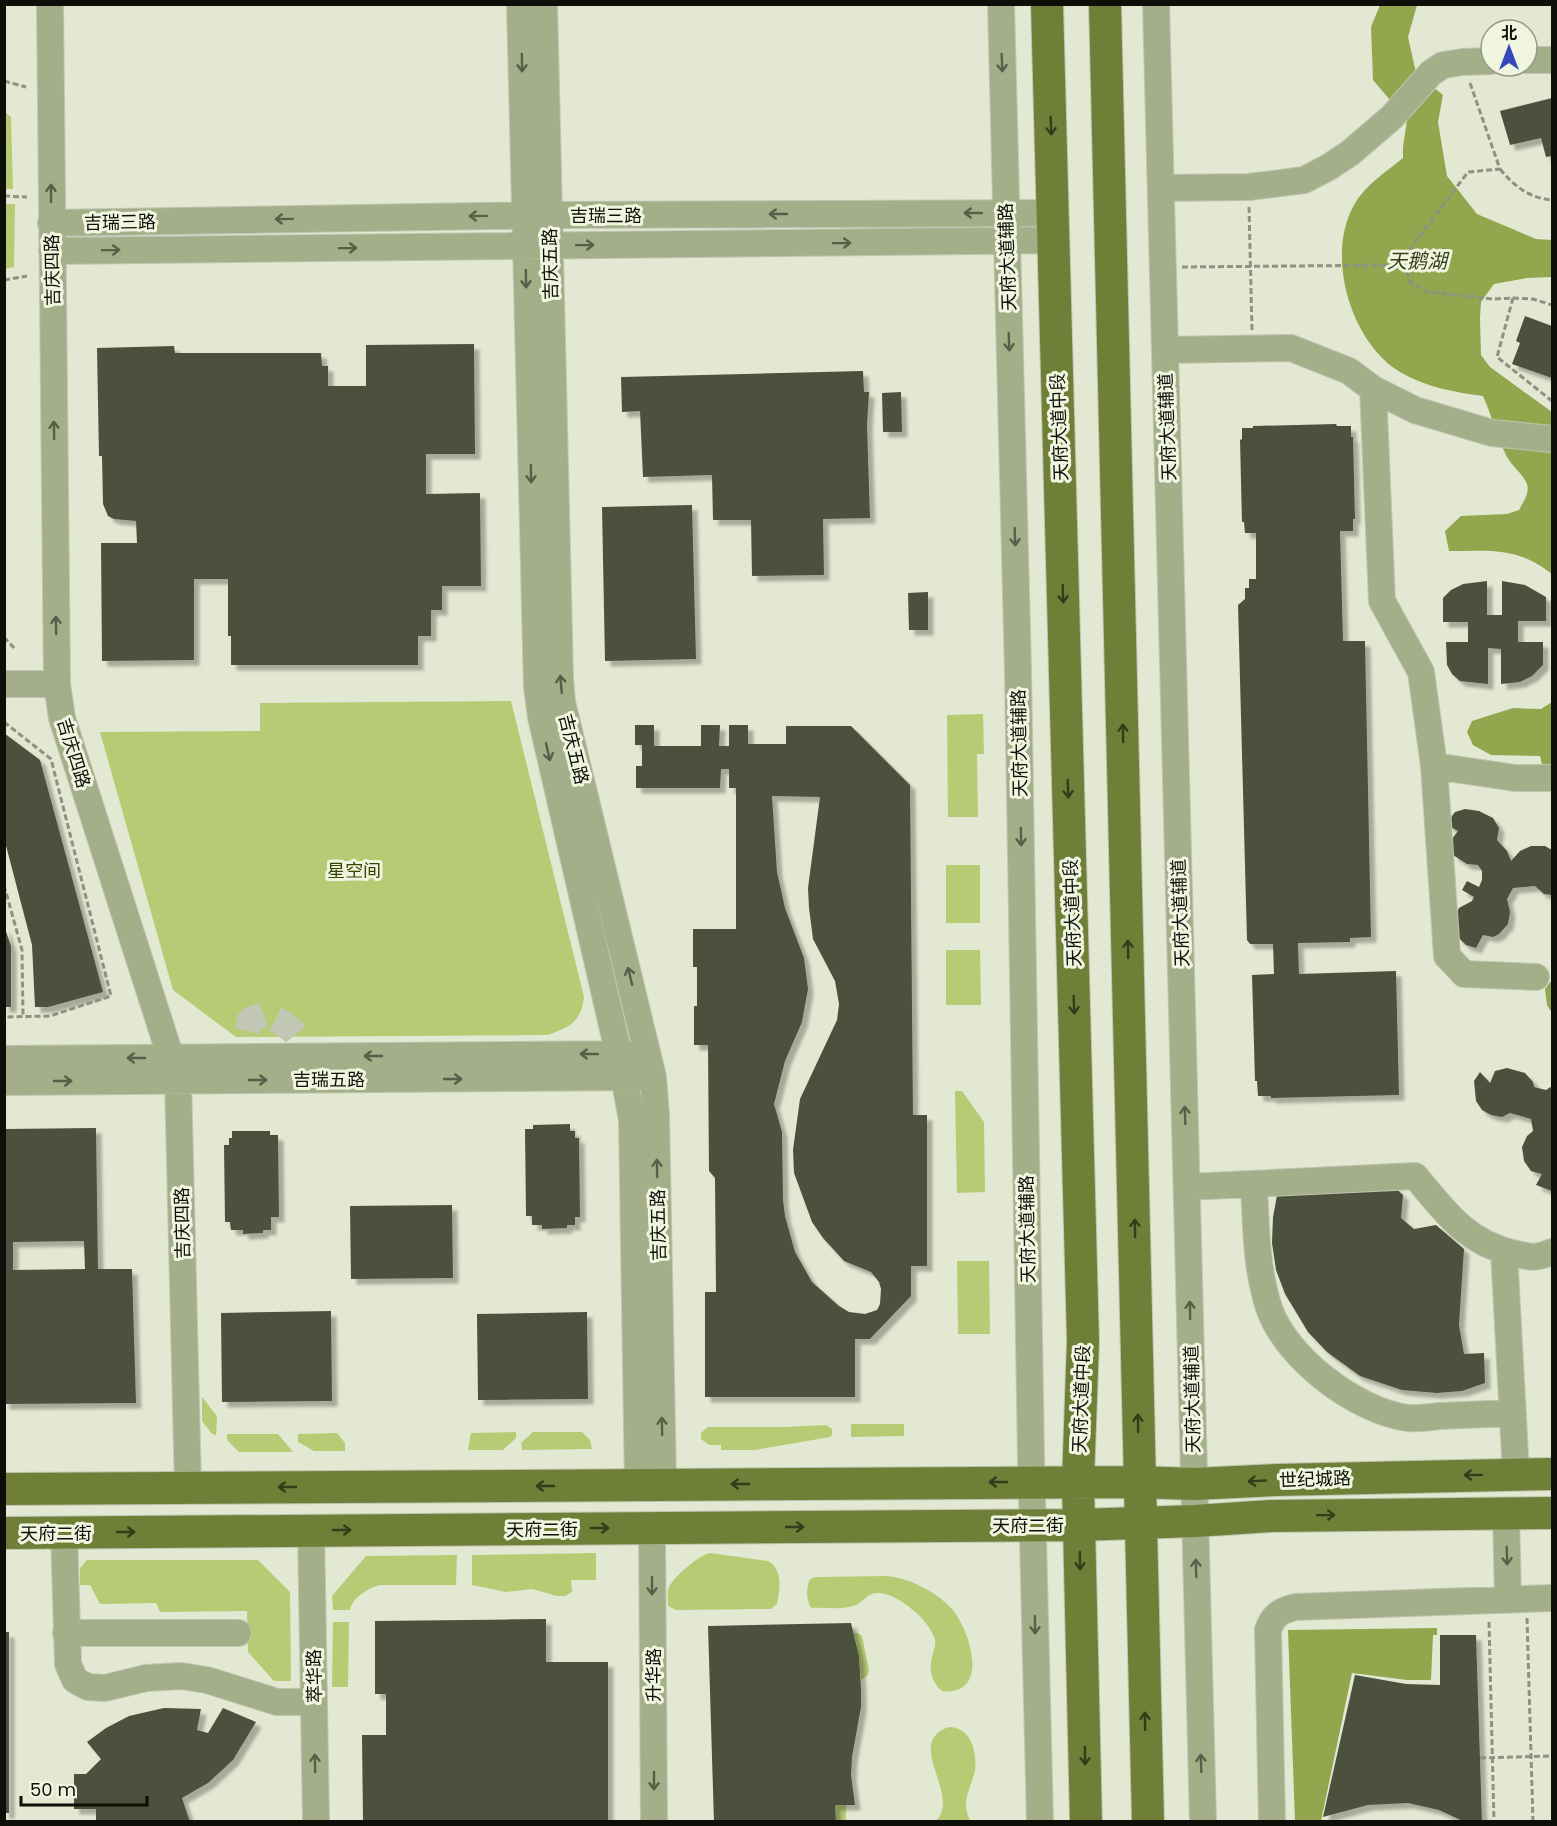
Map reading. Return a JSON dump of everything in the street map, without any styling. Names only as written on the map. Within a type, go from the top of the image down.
[{"type":"main road","name":"天府大道中段","points":[[1047,4],[1083,1341],[1078,1482],[1086,1821]]},
{"type":"main road","points":[[1105,4],[1148,1821]]},
{"type":"main road","name":"世纪城路","points":[[1078,1482],[1194,1484],[1552,1474]]},
{"type":"main road","points":[[4,1489],[1078,1482]]},
{"type":"main road","name":"世纪城路","points":[[1079,1525],[1271,1516],[1527,1513]]},
{"type":"main road","name":"天府二街","points":[[4,1533],[1079,1525]]},
{"type":"street","name":"吉庆四路","points":[[50,4],[57,684],[62,718],[174,1069],[188,1488]]},
{"type":"street","name":"吉庆五路","points":[[520,4],[537,215],[562,702],[650,1065],[656,1114],[651,1485]]},
{"type":"street","name":"吉庆五路","points":[[537,215],[544,4]]},
{"type":"street","name":"天府大道辅路","points":[[1000,4],[1018,672],[1031,1482]]},
{"type":"street","name":"天府大道辅道","points":[[1156,4],[1203,1821]]},
{"type":"street","points":[[1161,188],[1249,187],[1305,180],[1350,153],[1392,117],[1431,73],[1443,65],[1479,61]]},
{"type":"street","name":"吉瑞三路","points":[[51,223],[537,215],[1006,213],[1053,227]]},
{"type":"street","name":"吉瑞三路","points":[[52,251],[1007,241],[1053,227]]},
{"type":"street","name":"吉庆五路","points":[[538,246],[537,687],[540,717],[632,1120],[651,1485]]},
{"type":"street","points":[[1165,350],[1291,348],[1348,371],[1373,389],[1415,410],[1492,433],[1552,439]]},
{"type":"street","points":[[1373,389],[1382,601],[1421,672],[1434,766],[1447,956],[1464,974],[1536,977]]},
{"type":"street","points":[[4,684],[57,684]]},
{"type":"street","points":[[1434,766],[1515,778],[1546,778]]},
{"type":"street","name":"吉瑞五路","points":[[4,1082],[174,1069],[302,1050],[621,1066]]},
{"type":"street","name":"吉瑞五路","points":[[4,1059],[174,1069],[650,1065]]},
{"type":"street","points":[[1187,1187],[1415,1176],[1455,1222],[1485,1245],[1537,1259],[1552,1252]]},
{"type":"street","points":[[1254,1185],[1257,1239],[1269,1310],[1286,1338],[1309,1365],[1332,1384],[1368,1406],[1408,1418],[1513,1413]]},
{"type":"street","points":[[1504,1251],[1516,1474]]},
{"type":"street","points":[[1031,1482],[1040,1821]]},
{"type":"street","points":[[1508,1599],[1527,1513]]},
{"type":"street","name":"升华路","points":[[652,1528],[654,1821]]},
{"type":"street","name":"萃华路","points":[[311,1530],[316,1821]]},
{"type":"street","points":[[64,1532],[66,1633],[69,1664],[75,1680],[88,1687],[105,1688],[146,1678],[181,1676],[207,1680],[277,1702],[314,1702]]},
{"type":"street","points":[[1272,1821],[1268,1630],[1272,1618],[1282,1611],[1295,1607],[1552,1598]]},
{"type":"street","points":[[66,1633],[238,1633]]},
{"type":"path","points":[[1463,62],[1500,169],[1510,182],[1526,194],[1552,200]]},
{"type":"path","points":[[4,81],[26,87]]},
{"type":"path","points":[[1500,169],[1468,172],[1410,249],[1405,265],[1410,282],[1428,292],[1492,299],[1533,299],[1552,305]]},
{"type":"path","points":[[1249,187],[1252,348]]},
{"type":"path","points":[[4,196],[27,197]]},
{"type":"path","points":[[1163,267],[1405,265]]},
{"type":"path","points":[[4,280],[27,276]]},
{"type":"path","points":[[1513,298],[1497,357],[1552,401]]},
{"type":"path","points":[[4,637],[15,649]]},
{"type":"path","points":[[4,722],[51,759],[111,996],[50,1016],[4,1017]]},
{"type":"path","points":[[4,885],[22,950],[23,1016]]},
{"type":"path","points":[[1494,1821],[1492,1758],[1508,1599]]},
{"type":"path","points":[[1508,1599],[1533,1821]]},
{"type":"path","points":[[1480,1758],[1552,1756]]},
{"type":"green space","points":[[5,112],[11,117],[13,189],[5,189]]},
{"type":"green space","points":[[5,204],[15,204],[14,267],[5,269]]},
{"type":"green space","name":"星空间","points":[[511,701],[584,997],[580,1012],[573,1022],[548,1035],[236,1037],[173,990],[100,732],[260,731],[260,703]]},
{"type":"green space","points":[[983,714],[984,754],[977,754],[978,817],[948,817],[947,715]]},
{"type":"green space","points":[[946,865],[980,865],[980,923],[946,923]]},
{"type":"green space","points":[[946,950],[980,950],[981,1005],[946,1005]]},
{"type":"green space","points":[[955,1091],[962,1091],[984,1122],[985,1192],[957,1193]]},
{"type":"green space","points":[[957,1261],[989,1261],[990,1334],[958,1334]]},
{"type":"green space","points":[[202,1397],[217,1416],[216,1435],[212,1434],[202,1421]]},
{"type":"green space","points":[[851,1424],[904,1424],[904,1436],[851,1437]]},
{"type":"green space","points":[[826,1425],[832,1429],[830,1437],[755,1450],[721,1450],[721,1445],[709,1445],[701,1439],[701,1433],[708,1427]]},
{"type":"green space","points":[[516,1432],[516,1438],[503,1450],[468,1450],[471,1433]]},
{"type":"green space","points":[[533,1432],[582,1432],[590,1440],[592,1449],[522,1450],[521,1443]]},
{"type":"green space","points":[[337,1433],[345,1443],[345,1451],[314,1451],[298,1442],[298,1434]]},
{"type":"green space","points":[[227,1434],[278,1434],[293,1452],[239,1452],[227,1440]]},
{"type":"green space","points":[[596,1553],[596,1580],[571,1580],[572,1592],[565,1596],[532,1589],[506,1592],[472,1585],[472,1555]]},
{"type":"green space","points":[[710,1553],[768,1561],[778,1574],[777,1604],[771,1609],[676,1610],[668,1606],[668,1591],[672,1583],[694,1562]]},
{"type":"green space","points":[[457,1555],[456,1585],[380,1585],[362,1594],[354,1601],[350,1610],[333,1610],[332,1596],[366,1556]]},
{"type":"green space","points":[[87,1560],[258,1560],[290,1592],[291,1681],[274,1681],[248,1652],[247,1611],[160,1612],[156,1603],[100,1604],[90,1585],[80,1585],[80,1568]]},
{"type":"green space","points":[[888,1576],[923,1587],[947,1603],[960,1620],[966,1633],[972,1661],[971,1674],[966,1684],[957,1690],[942,1691],[934,1681],[931,1663],[935,1640],[932,1632],[920,1616],[902,1602],[876,1593],[856,1605],[843,1608],[811,1608],[809,1605],[807,1594],[810,1579]]},
{"type":"green space","points":[[333,1622],[349,1622],[348,1687],[332,1687]]},
{"type":"green space","points":[[854,1633],[862,1636],[869,1670],[868,1675],[861,1680],[859,1656]]},
{"type":"green space","points":[[949,1727],[963,1731],[971,1741],[975,1755],[975,1770],[966,1805],[970,1821],[936,1821],[942,1810],[943,1797],[931,1744],[936,1734]]},
{"type":"green space","points":[[835,1805],[846,1805],[846,1821],[836,1821]]},
{"type":"water","name":"天鹅湖","points":[[1380,5],[1417,5],[1408,37],[1416,73],[1443,95],[1438,122],[1447,176],[1477,214],[1536,239],[1552,240],[1552,277],[1527,278],[1494,284],[1481,302],[1480,318],[1481,355],[1490,367],[1552,412],[1552,574],[1515,554],[1491,551],[1449,551],[1445,531],[1461,516],[1507,514],[1519,510],[1527,494],[1527,484],[1507,457],[1483,396],[1440,388],[1420,382],[1400,372],[1383,359],[1368,341],[1356,320],[1348,297],[1343,273],[1342,249],[1346,226],[1354,205],[1376,179],[1403,158],[1407,120],[1373,80],[1371,27]]},
{"type":"water","points":[[1552,702],[1552,788],[1545,777],[1540,756],[1491,755],[1473,745],[1467,732],[1472,721],[1513,708],[1541,709]]},
{"type":"water","points":[[1552,980],[1552,1013],[1547,1005],[1545,989]]},
{"type":"water","points":[[1437,1628],[1437,1635],[1433,1635],[1431,1680],[1407,1680],[1352,1673],[1321,1821],[1295,1821],[1288,1630]]},
{"type":"building","points":[[1552,98],[1552,156],[1546,157],[1541,138],[1510,145],[1500,111]]},
{"type":"building","points":[[1525,316],[1552,326],[1552,378],[1512,364],[1520,343],[1516,341]]},
{"type":"building","points":[[474,344],[475,454],[426,454],[426,494],[480,493],[481,586],[442,586],[442,610],[431,610],[431,636],[418,636],[418,665],[231,665],[231,636],[228,636],[228,579],[194,579],[194,660],[102,661],[101,543],[137,543],[136,521],[114,519],[108,516],[103,504],[102,456],[99,456],[97,348],[174,346],[175,353],[321,353],[322,366],[328,366],[328,386],[366,386],[366,345]]},
{"type":"building","points":[[863,371],[864,392],[869,392],[867,425],[870,518],[823,519],[824,575],[752,576],[751,520],[713,520],[712,475],[643,477],[640,411],[622,412],[621,377]]},
{"type":"building","points":[[901,392],[902,432],[883,432],[882,393]]},
{"type":"building","points":[[1336,424],[1337,426],[1351,426],[1351,437],[1353,437],[1355,519],[1353,519],[1353,531],[1340,531],[1343,641],[1365,641],[1371,937],[1350,938],[1350,942],[1298,943],[1299,974],[1396,971],[1399,1095],[1271,1098],[1271,1096],[1258,1096],[1257,1081],[1255,1081],[1252,975],[1274,974],[1273,944],[1250,944],[1247,940],[1238,605],[1245,599],[1245,588],[1249,588],[1249,579],[1256,579],[1256,533],[1245,533],[1244,522],[1242,522],[1240,440],[1242,439],[1242,428],[1253,428],[1253,426]]},
{"type":"building","points":[[692,505],[696,659],[605,661],[602,507]]},
{"type":"building","points":[[1487,581],[1487,615],[1502,615],[1502,581],[1525,585],[1546,597],[1546,621],[1518,621],[1518,642],[1543,642],[1543,665],[1532,676],[1520,682],[1501,684],[1501,649],[1488,648],[1488,684],[1460,681],[1447,665],[1446,642],[1468,642],[1468,622],[1443,622],[1443,598],[1451,590],[1463,584]]},
{"type":"building","points":[[928,592],[928,630],[909,630],[908,593]]},
{"type":"building","points":[[635,725],[654,725],[654,746],[701,746],[701,725],[720,725],[719,746],[729,746],[729,725],[748,725],[748,744],[786,744],[786,726],[851,726],[910,785],[913,1115],[927,1115],[927,1266],[911,1266],[911,1296],[870,1339],[855,1339],[855,1397],[705,1397],[705,1292],[716,1292],[715,1178],[709,1171],[708,1045],[694,1045],[697,967],[693,967],[693,929],[736,929],[736,788],[729,788],[729,769],[721,769],[720,788],[636,788],[636,766],[642,766],[642,745],[635,745]],"holes":[[[772,796],[820,797],[808,888],[809,908],[813,939],[835,981],[839,1004],[837,1020],[800,1099],[793,1150],[794,1173],[812,1222],[823,1238],[844,1261],[871,1272],[879,1282],[880,1304],[877,1310],[865,1314],[849,1312],[839,1306],[812,1282],[795,1252],[785,1216],[782,1132],[774,1104],[785,1061],[802,1022],[808,989],[804,958],[785,908],[777,872]]]},
{"type":"building","points":[[4,733],[40,760],[103,992],[48,1007],[35,1007],[32,945],[4,838]]},
{"type":"building","points":[[1465,809],[1479,811],[1493,818],[1499,828],[1497,840],[1507,851],[1511,861],[1520,851],[1531,846],[1545,846],[1552,850],[1552,895],[1544,894],[1535,886],[1513,888],[1507,899],[1510,912],[1508,924],[1493,937],[1483,935],[1476,948],[1466,945],[1457,936],[1456,914],[1459,908],[1472,901],[1474,897],[1462,890],[1467,881],[1479,887],[1482,871],[1478,865],[1467,864],[1453,855],[1452,839],[1458,831],[1446,824],[1455,812]]},
{"type":"building","points":[[4,926],[11,946],[11,1007],[4,1007]]},
{"type":"building","points":[[1507,1068],[1525,1073],[1533,1082],[1534,1087],[1546,1090],[1552,1086],[1552,1191],[1536,1185],[1542,1174],[1531,1171],[1524,1161],[1522,1147],[1527,1136],[1533,1131],[1531,1119],[1510,1113],[1502,1117],[1491,1115],[1482,1110],[1476,1101],[1474,1081],[1480,1072],[1490,1083],[1495,1071]]},
{"type":"building","points":[[570,1124],[570,1131],[575,1131],[575,1138],[579,1138],[580,1217],[575,1217],[575,1225],[567,1225],[567,1228],[542,1229],[542,1225],[532,1225],[532,1216],[526,1216],[525,1129],[533,1129],[533,1125]]},
{"type":"building","points":[[96,1128],[98,1269],[132,1269],[136,1403],[4,1404],[4,1129]],"holes":[[[84,1241],[85,1269],[13,1270],[13,1242]]]},
{"type":"building","points":[[232,1131],[270,1131],[270,1135],[278,1135],[279,1217],[271,1217],[271,1230],[263,1230],[263,1233],[243,1234],[243,1230],[231,1230],[230,1222],[225,1222],[224,1145],[229,1145]]},
{"type":"building","points":[[1390,1183],[1403,1195],[1401,1218],[1414,1229],[1436,1225],[1464,1249],[1459,1325],[1464,1354],[1484,1353],[1485,1383],[1462,1391],[1437,1393],[1402,1390],[1360,1376],[1327,1352],[1308,1332],[1285,1294],[1276,1270],[1272,1243],[1273,1217],[1278,1190]]},
{"type":"building","points":[[452,1205],[453,1278],[351,1279],[350,1206]]},
{"type":"building","points":[[331,1311],[332,1401],[222,1402],[221,1313]]},
{"type":"building","points":[[587,1312],[588,1399],[478,1400],[477,1314]]},
{"type":"building","points":[[546,1619],[546,1662],[608,1662],[608,1822],[363,1822],[362,1735],[386,1735],[386,1694],[375,1694],[375,1621]]},
{"type":"building","points":[[851,1623],[859,1656],[861,1690],[861,1707],[851,1775],[855,1805],[835,1805],[836,1822],[714,1822],[708,1626]]},
{"type":"building","points":[[4,1632],[9,1632],[9,1813],[4,1813]]},
{"type":"building","points":[[1440,1635],[1476,1635],[1482,1822],[1465,1822],[1439,1810],[1408,1803],[1368,1805],[1323,1817],[1355,1675],[1406,1684],[1440,1685]]},
{"type":"building","points":[[164,1708],[201,1709],[197,1730],[208,1733],[223,1708],[256,1722],[233,1760],[208,1783],[182,1798],[190,1822],[96,1822],[96,1809],[74,1809],[74,1774],[86,1774],[101,1759],[87,1742],[106,1728],[129,1716]]},
{"type":"tunnel","points":[[245,1070],[250,1020],[265,1014],[290,1029],[301,1043]]}]
